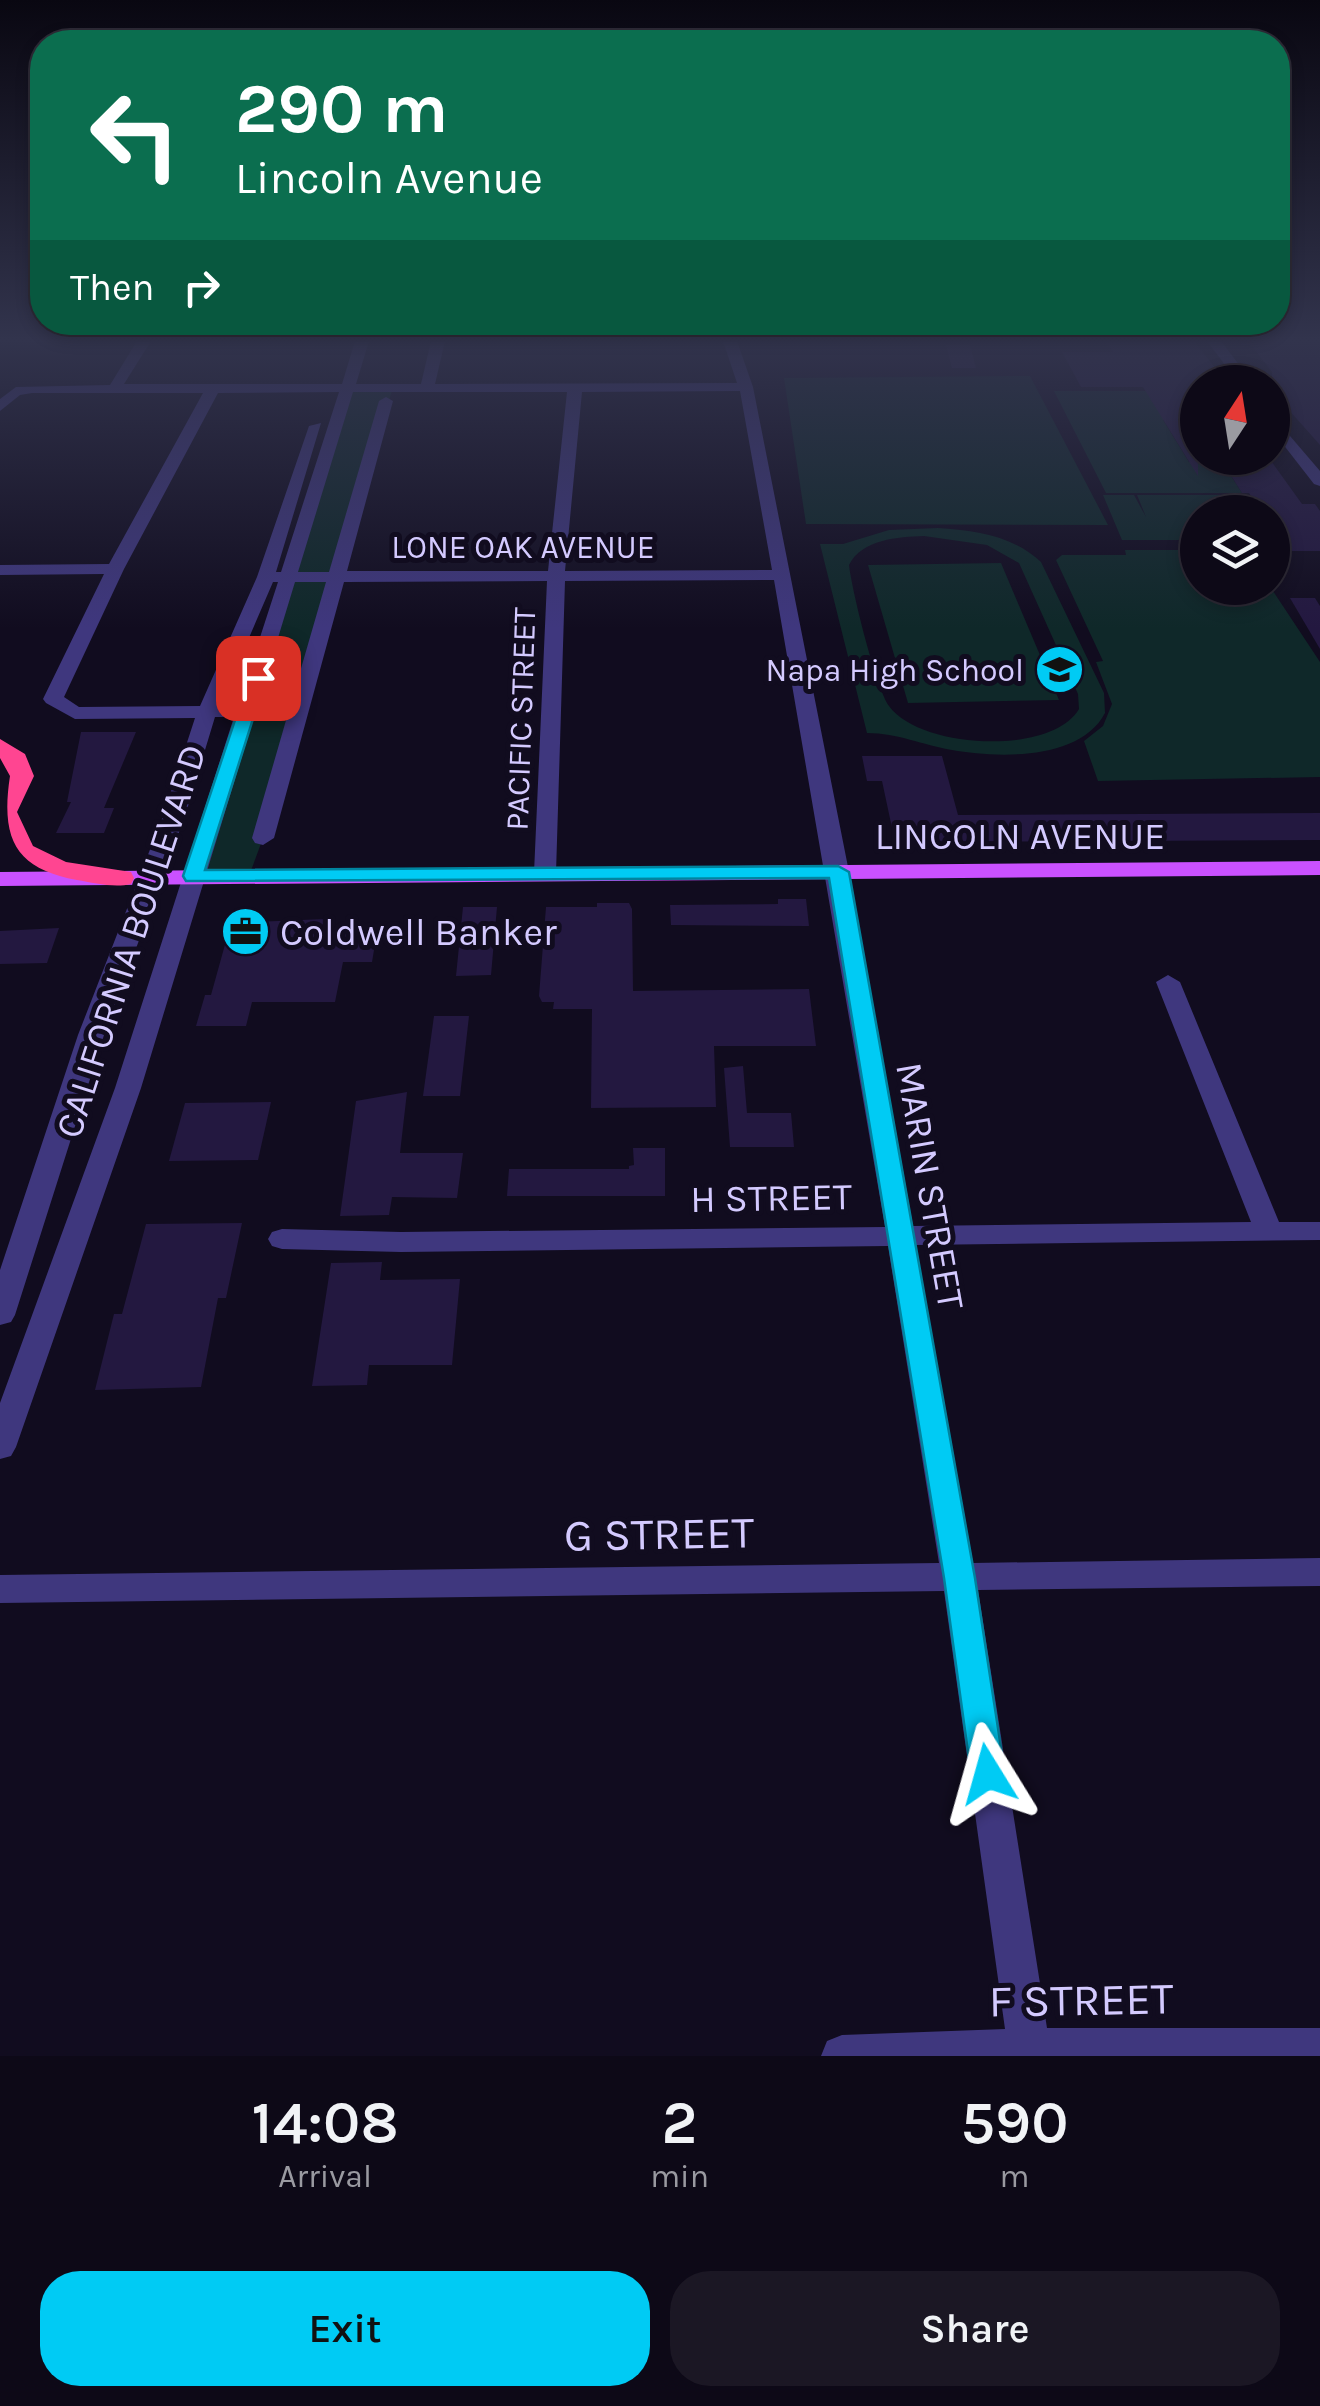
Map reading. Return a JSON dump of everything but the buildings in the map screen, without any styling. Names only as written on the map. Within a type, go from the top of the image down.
[{"type":"highway","points":[[0,746],[16,759],[22,776],[2,817],[16,845],[32,858],[60,868],[121,878]]},
{"type":"main road","name":"LINCOLN AVENUE","points":[[0,878],[1320,868]]},
{"type":"street","points":[[186,437],[115,569],[53,699],[75,713],[248,711]]},
{"type":"street","name":"CALIFORNIA BOULEVARD","points":[[0,1315],[91,1035],[151,878],[207,712],[266,577],[318,437]]},
{"type":"street","name":"CALIFORNIA BOULEVARD","points":[[0,1447],[128,1088],[248,711],[323,437]]},
{"type":"street","points":[[263,838],[376,437]]},
{"type":"street","name":"PACIFIC STREET","points":[[545,874],[556,576],[571,437]]},
{"type":"street","name":"MARIN STREET","points":[[755,437],[838,872],[959,1578],[1029,2049]]},
{"type":"street","points":[[1290,442],[1320,481]]},
{"type":"street","points":[[0,570],[115,569]]},
{"type":"street","name":"LONE OAK AVENUE","points":[[266,577],[780,576]]},
{"type":"street","points":[[1168,982],[1268,1231]]},
{"type":"street","name":"H STREET","points":[[282,1240],[1320,1231]]},
{"type":"street","name":"G STREET","points":[[0,1588],[1320,1572]]},
{"type":"street","name":"F STREET","points":[[842,2056],[1029,2049],[1320,2049]]},
{"type":"green space","points":[[329,437],[379,437],[249,876],[193,876]]},
{"type":"green space","points":[[793,437],[1062,437],[1108,525],[806,524]]},
{"type":"green space","points":[[1077,437],[1173,437],[1180,447],[1180,475],[1230,475],[1242,493],[1106,493]]},
{"type":"green space","points":[[1103,495],[1134,495],[1146,517],[1137,495],[1180,495],[1180,540],[1122,540]]},
{"type":"green space","points":[[938,528],[979,533],[1019,546],[1041,562],[1104,693],[1105,713],[1093,729],[1057,748],[1014,754],[952,750],[867,733],[820,544],[843,544],[889,530]],"holes":[[[903,537],[987,545],[1019,563],[1078,694],[1079,709],[1064,724],[1015,740],[955,738],[928,731],[905,720],[889,706],[871,660],[849,565],[872,545]]]},
{"type":"green space","points":[[1125,550],[1180,550],[1180,605],[1282,605],[1320,662],[1320,777],[1098,781],[1084,741],[1103,726],[1112,704],[1096,662],[1103,661],[1056,560],[1062,555],[1126,555]]},
{"type":"green space","points":[[1001,563],[1059,700],[908,703],[868,565]]},
{"type":"place","name":"Napa High School","points":[[1059,670]]},
{"type":"place","name":"Coldwell Banker","points":[[245,932]]},
{"type":"route","points":[[258,678],[193,876],[838,872],[959,1578],[988,1774]]}]
